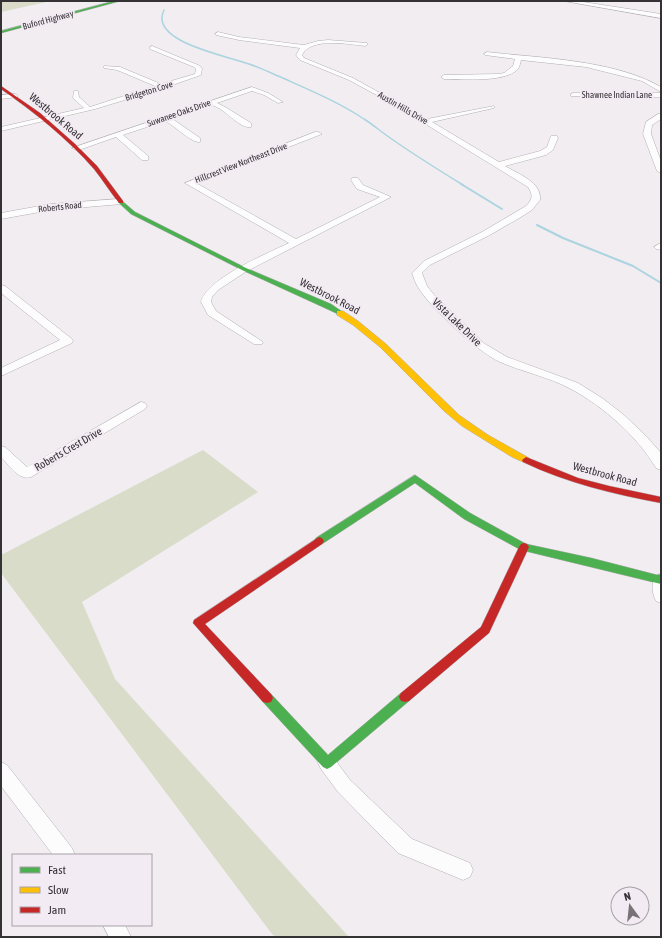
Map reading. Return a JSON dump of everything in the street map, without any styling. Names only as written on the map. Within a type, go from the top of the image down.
[{"type":"street","name":"Buford Highway","points":[[1,32],[118,1]]},
{"type":"street","points":[[568,1],[661,16]]},
{"type":"street","points":[[218,34],[234,39],[273,42],[304,47],[323,42],[335,41],[365,44]]},
{"type":"street","name":"Austin Hills Drive","points":[[304,47],[300,51],[299,55],[302,59],[351,79],[427,121],[531,185],[535,190],[537,197],[535,204],[519,215]]},
{"type":"street","name":"Bridgeton Cove","points":[[1,129],[89,109],[194,77],[198,74],[199,68],[196,66],[152,48]]},
{"type":"street","points":[[487,54],[586,64],[644,80],[661,90]]},
{"type":"street","points":[[444,77],[498,76],[506,74],[516,67],[518,57]]},
{"type":"street","points":[[106,67],[118,68],[162,87]]},
{"type":"street","name":"Westbrook Road","points":[[1,87],[43,119],[76,148],[105,180],[119,202],[133,213],[244,269],[328,306],[353,320],[375,338],[452,413],[467,426],[492,442],[553,473],[596,487],[661,500]]},
{"type":"street","name":"Suwanee Oaks Drive","points":[[76,148],[252,89],[266,94],[280,102]]},
{"type":"street","points":[[76,92],[76,98],[89,109]]},
{"type":"street","name":"Shawnee Indian Lane","points":[[573,95],[661,95]]},
{"type":"street","points":[[1,97],[13,96]]},
{"type":"street","points":[[1,102],[10,99],[13,96]]},
{"type":"street","points":[[210,103],[223,108],[248,125]]},
{"type":"street","points":[[427,121],[492,107]]},
{"type":"street","points":[[661,116],[649,124],[647,134],[661,171]]},
{"type":"street","points":[[164,118],[175,123],[197,140]]},
{"type":"street","points":[[117,134],[145,158]]},
{"type":"street","name":"Hillcrest View Northeast Drive","points":[[296,243],[189,183],[318,134]]},
{"type":"street","points":[[499,165],[543,153],[550,148],[554,138]]},
{"type":"street","points":[[258,342],[212,313],[206,302],[207,297],[214,288],[244,269],[387,197],[360,187],[356,180]]},
{"type":"street","name":"Roberts Road","points":[[1,216],[51,207],[119,202]]},
{"type":"street","name":"Vista Lake Drive","points":[[519,215],[427,263],[417,273],[422,286],[446,313],[481,346],[503,359],[574,386],[598,401],[620,418],[642,439],[659,459],[661,465]]},
{"type":"street","points":[[1,288],[68,341],[1,372]]},
{"type":"street","name":"Roberts Crest Drive","points":[[1,450],[26,474],[141,406]]},
{"type":"street","points":[[463,870],[405,846],[344,786],[327,763],[198,623],[301,552],[415,478],[467,516],[524,547],[661,579],[661,597]]},
{"type":"street","points":[[327,763],[485,630],[524,547]]},
{"type":"street","points":[[1,771],[64,854]]},
{"type":"street","points":[[114,926],[121,937]]},
{"type":"green space","points":[[1,1],[51,1],[1,12]]},
{"type":"green space","points":[[203,450],[258,492],[82,602],[115,679],[349,937],[276,937],[272,934],[1,573],[1,555]]},
{"type":"waterway","points":[[164,10],[162,21],[168,31],[178,39],[209,52],[258,67],[336,102],[463,185]]},
{"type":"waterway","points":[[461,184],[502,209]]},
{"type":"waterway","points":[[537,225],[563,238],[633,266],[661,283]]},
{"type":"traffic: fast","points":[[1,32],[118,1]]},
{"type":"traffic: fast","points":[[121,202],[133,213],[244,269],[328,306],[340,313]]},
{"type":"traffic: fast","points":[[319,541],[415,478],[467,516],[524,547],[591,562],[660,580],[661,578]]},
{"type":"traffic: fast","points":[[267,698],[327,763],[405,697]]},
{"type":"traffic: slow","points":[[340,313],[370,334],[456,417],[485,437],[526,460]]},
{"type":"traffic: jam","points":[[1,87],[62,134],[95,167],[121,202]]},
{"type":"traffic: jam","points":[[526,460],[542,468],[575,480],[661,500]]},
{"type":"traffic: jam","points":[[267,698],[198,623],[319,541]]},
{"type":"traffic: jam","points":[[405,697],[485,630],[524,547]]}]
